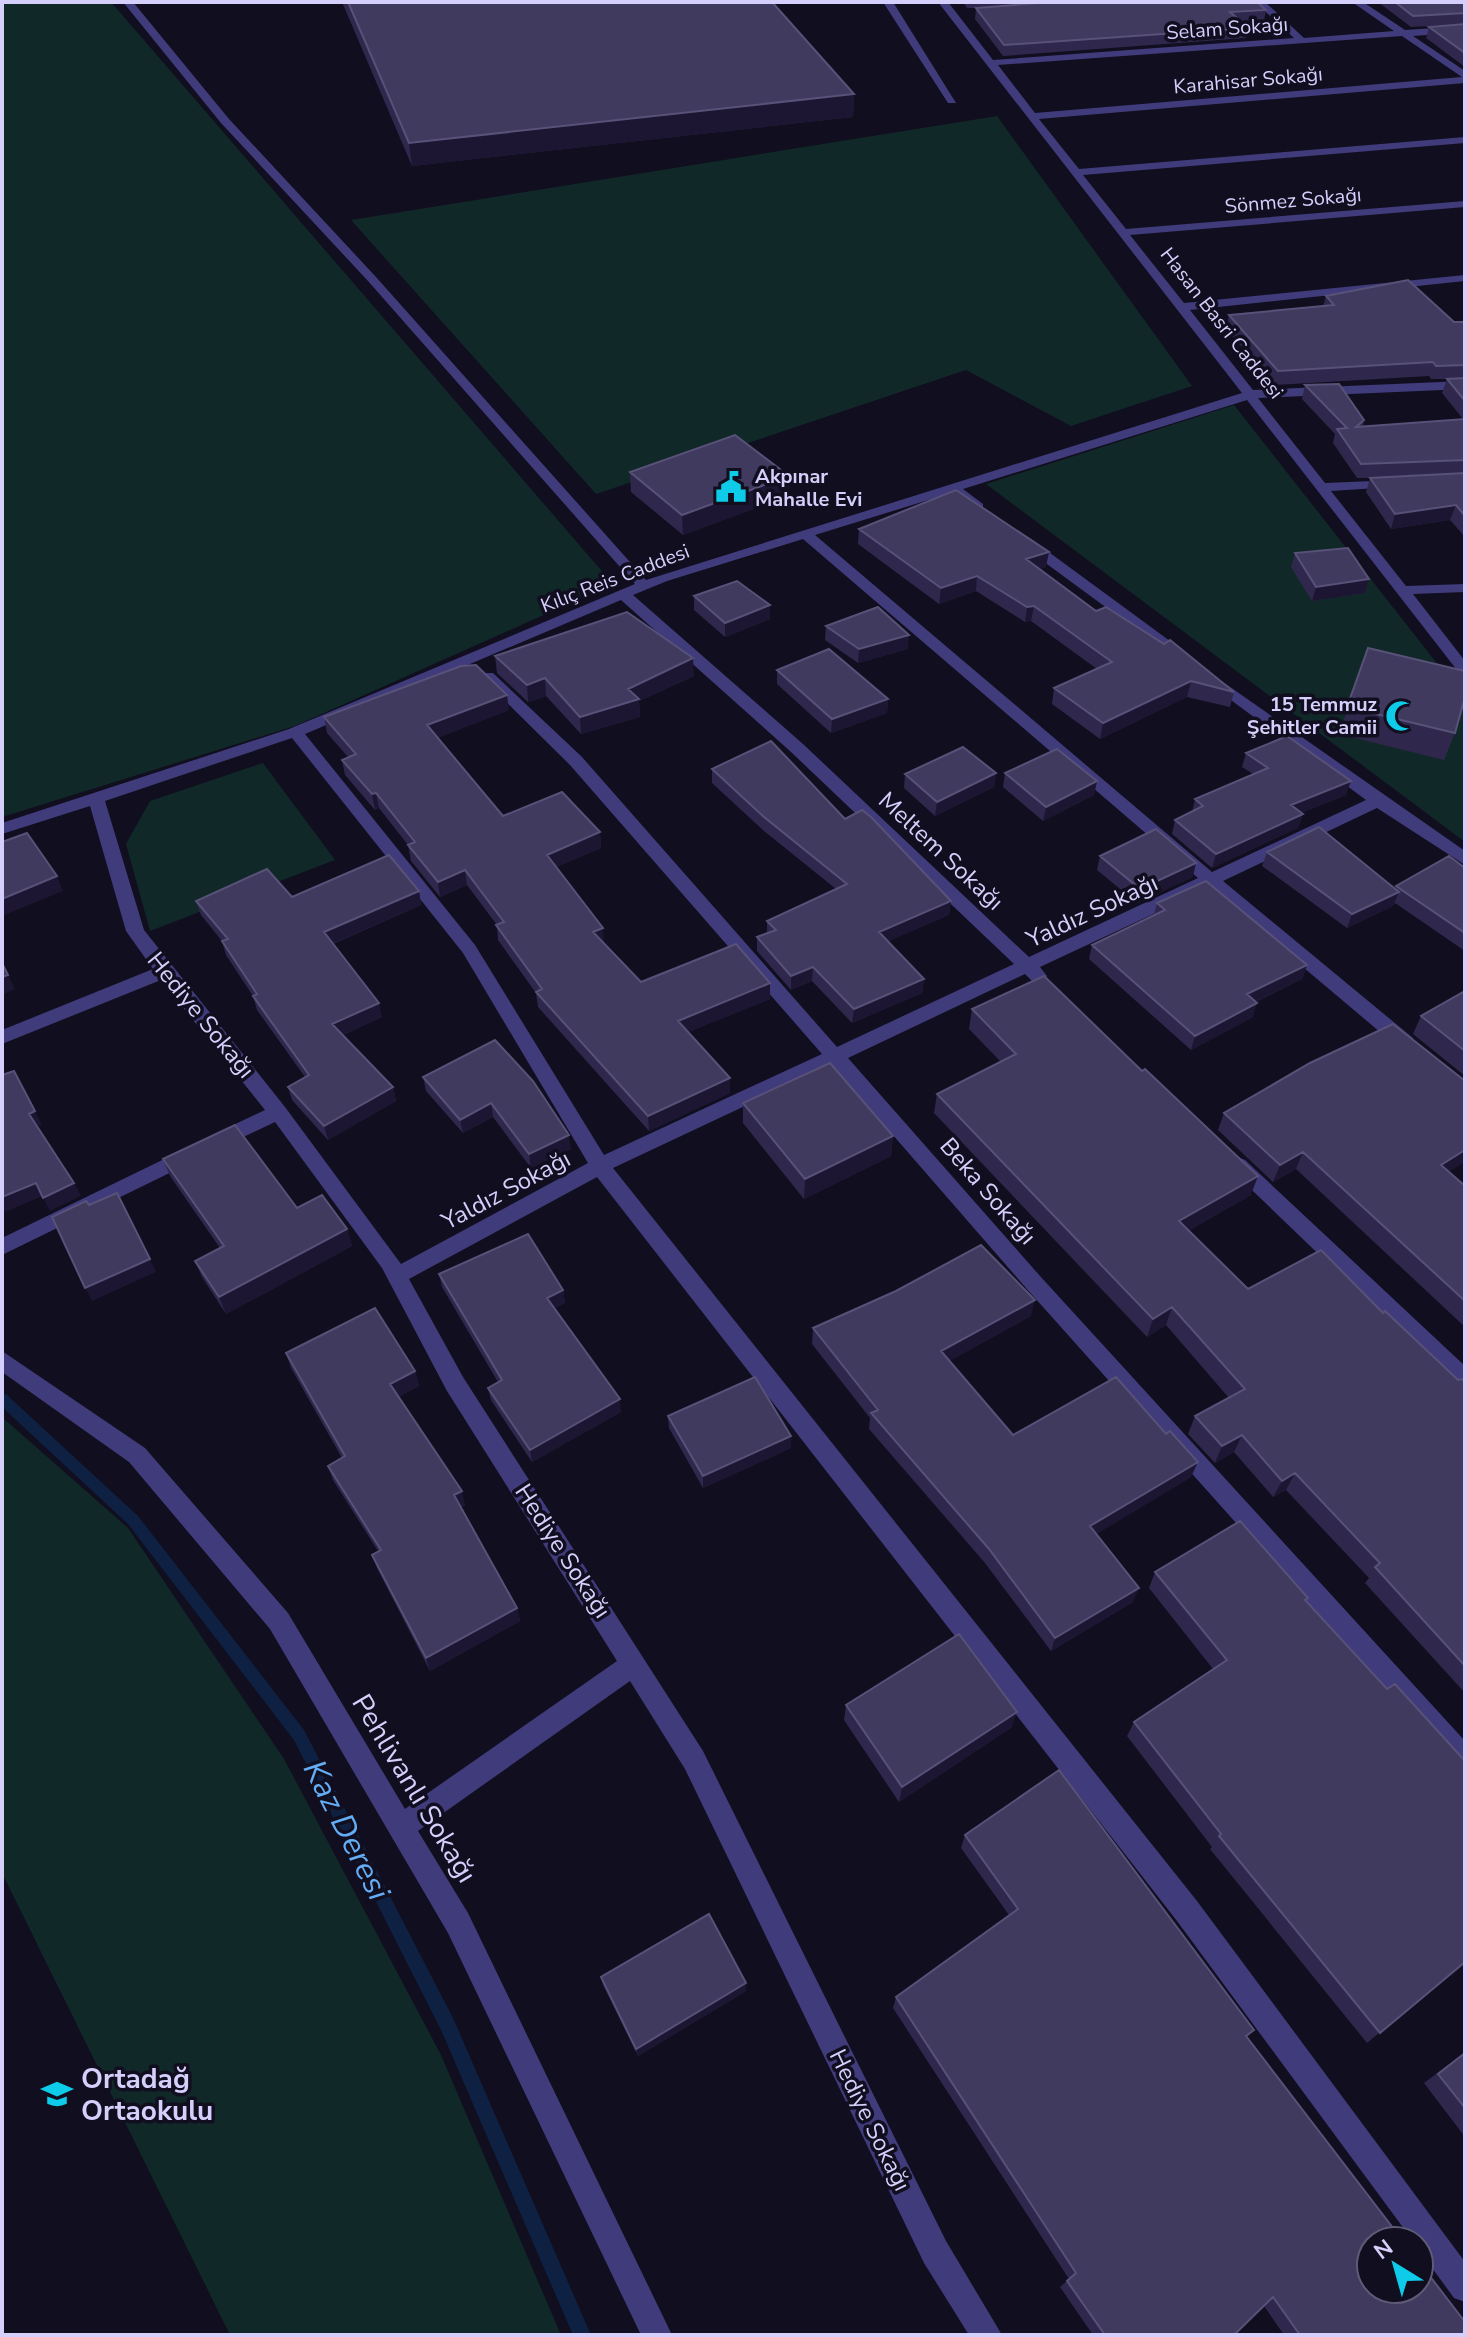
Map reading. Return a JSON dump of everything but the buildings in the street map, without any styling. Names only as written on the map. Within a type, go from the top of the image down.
[{"type":"street","points":[[128,2],[225,121],[372,279],[643,585]]},
{"type":"street","points":[[888,2],[952,101]]},
{"type":"street","name":"Hasan Basri Caddesi","points":[[943,2],[1253,394],[1465,671]]},
{"type":"street","points":[[1260,2],[1302,41]]},
{"type":"street","points":[[1357,2],[1465,78]]},
{"type":"street","points":[[953,15],[969,14]]},
{"type":"street","name":"Selam Sokağı","points":[[992,63],[1465,29]]},
{"type":"street","points":[[1446,62],[1465,61]]},
{"type":"street","name":"Karahisar Sokağı","points":[[1033,116],[1465,78]]},
{"type":"street","points":[[1078,172],[1465,140]]},
{"type":"street","name":"Sönmez Sokağı","points":[[1124,232],[1465,204]]},
{"type":"street","points":[[1184,307],[1465,278]]},
{"type":"street","name":"Kılıç Reis Caddesi","points":[[2,829],[295,732],[643,585],[1253,394],[1465,385]]},
{"type":"street","points":[[1323,487],[1402,483]]},
{"type":"street","points":[[952,487],[990,515]]},
{"type":"street","points":[[805,533],[1212,881],[1417,1051]]},
{"type":"street","points":[[1015,534],[1378,801],[1465,859]]},
{"type":"street","points":[[1403,590],[1465,588]]},
{"type":"street","name":"Meltem Sokağı","points":[[623,594],[797,748],[1052,989]]},
{"type":"street","name":"Beka Sokağı","points":[[469,659],[576,761],[1043,1294],[1465,1760]]},
{"type":"street","points":[[295,732],[469,949],[600,1166],[1187,1911],[1465,2287]]},
{"type":"street","name":"Hediye Sokağı","points":[[96,799],[135,931],[164,972],[278,1112],[396,1276],[455,1384],[694,1760],[935,2252],[987,2335]]},
{"type":"street","name":"Yaldız Sokağı","points":[[396,1276],[600,1166],[1378,801]]},
{"type":"street","points":[[2,1037],[164,972]]},
{"type":"street","points":[[2,1247],[278,1112]]},
{"type":"street","points":[[1225,1152],[1465,1380]]},
{"type":"street","name":"Pehlivanlı Sokağı","points":[[2,1360],[137,1455],[279,1621],[458,1923],[657,2335]]},
{"type":"street","points":[[401,1827],[635,1663]]},
{"type":"green space","points":[[2,2],[111,2],[613,584],[295,726],[2,817]]},
{"type":"green space","points":[[997,116],[1192,386],[1071,426],[966,370],[596,494],[351,220]]},
{"type":"green space","points":[[1234,405],[1465,699],[1465,842],[986,484]]},
{"type":"green space","points":[[263,763],[335,860],[150,931],[126,844],[150,801]]},
{"type":"green space","points":[[2,1417],[128,1528],[284,1759],[441,2055],[561,2335],[230,2335],[2,1873]]},
{"type":"waterway","name":"Kaz Deresi","points":[[2,1399],[133,1520],[299,1735],[447,2024],[582,2335]]},
{"type":"place","name":"Akpınar Mahalle Evi","points":[[731,487]]},
{"type":"place","name":"15 Temmuz Şehitler Camii","points":[[1401,716]]},
{"type":"place","name":"Ortadağ Ortaokulu","points":[[57,2094]]}]
